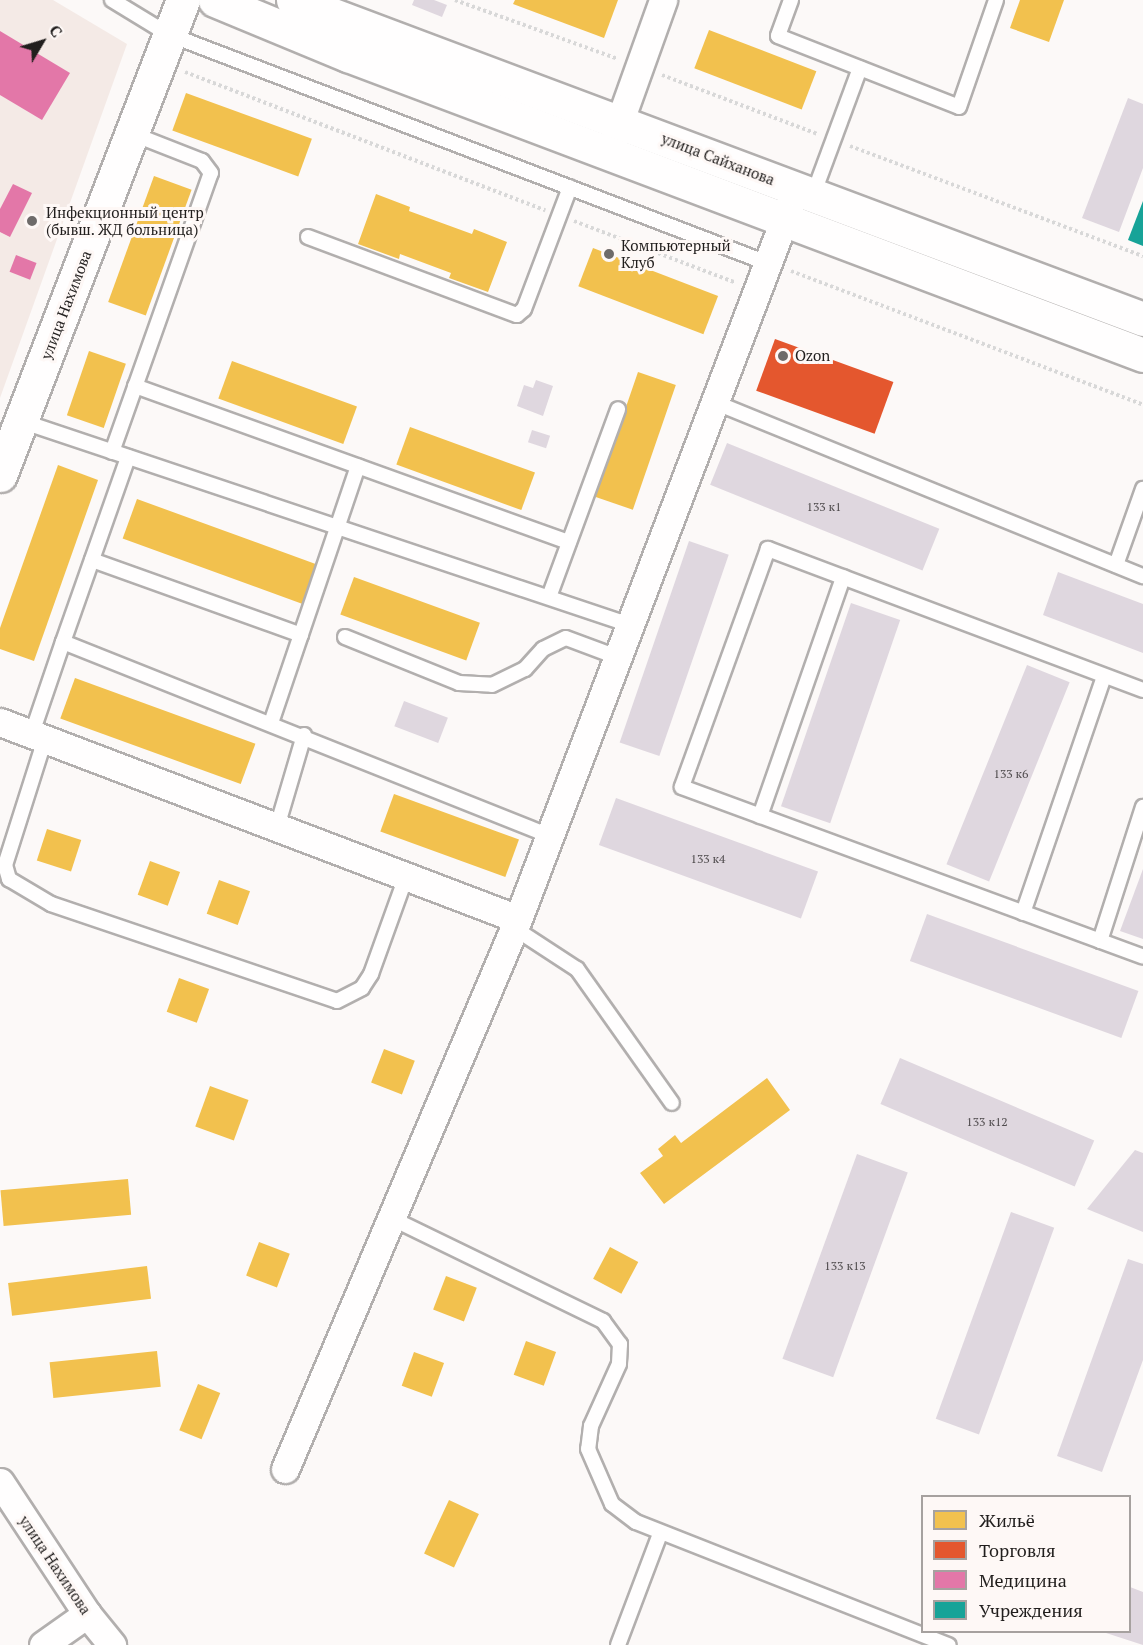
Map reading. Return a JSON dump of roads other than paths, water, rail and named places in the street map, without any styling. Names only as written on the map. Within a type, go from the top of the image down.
[{"type":"main road","name":"улица Нахимова","points":[[0,475],[133,134],[163,45],[183,0]]},
{"type":"main road","points":[[215,0],[292,7],[609,154],[801,209],[1143,355]]},
{"type":"main road","name":"улица Сайханова","points":[[292,7],[619,120],[801,209],[1143,319]]},
{"type":"street","points":[[609,154],[619,120],[663,0]]},
{"type":"street","points":[[285,1469],[516,924],[768,263],[801,209]]},
{"type":"street","points":[[0,722],[406,877],[516,924]]},
{"type":"street","name":"улица Нахимова","points":[[0,1482],[87,1614],[112,1645]]},
{"type":"street","points":[[43,1645],[87,1614]]},
{"type":"lane","points":[[112,0],[163,45],[570,187],[768,263]]},
{"type":"lane","points":[[791,0],[778,36],[959,107],[996,0]]},
{"type":"lane","points":[[801,209],[833,140],[860,68]]},
{"type":"lane","points":[[112,452],[211,173],[202,161],[133,134]]},
{"type":"lane","points":[[308,237],[517,315],[524,309],[570,187]]},
{"type":"lane","points":[[135,386],[569,542]]},
{"type":"lane","points":[[714,402],[1143,576]]},
{"type":"lane","points":[[549,597],[618,409]]},
{"type":"lane","points":[[21,421],[630,625]]},
{"type":"lane","points":[[128,457],[63,642],[5,865],[9,879],[22,890],[51,904],[337,1001],[362,988],[370,974],[406,877]]},
{"type":"lane","points":[[271,723],[358,466]]},
{"type":"lane","points":[[1116,566],[1143,489]]},
{"type":"lane","points":[[1143,690],[768,549],[682,787],[1143,957]]},
{"type":"lane","points":[[92,560],[301,635]]},
{"type":"lane","points":[[760,816],[843,577]]},
{"type":"lane","points":[[345,637],[459,683],[492,685],[525,669],[543,649],[566,638],[617,657]]},
{"type":"lane","points":[[63,642],[304,735],[550,836]]},
{"type":"lane","points":[[1023,913],[1104,675]]},
{"type":"lane","points":[[277,827],[304,735]]},
{"type":"lane","points":[[1100,941],[1143,807]]},
{"type":"lane","points":[[516,924],[577,969],[672,1103]]},
{"type":"lane","points":[[391,1218],[603,1321],[620,1344],[619,1364],[591,1426],[588,1449],[612,1504],[660,1534],[949,1645]]},
{"type":"lane","points":[[618,1645],[660,1534]]},
{"type":"place","name":"Инфекционный центр (бывш. ЖД больница)","points":[[32,221]]},
{"type":"place","name":"Компьютерный Клуб","points":[[609,254]]},
{"type":"place","name":"Ozon","points":[[783,356]]}]
